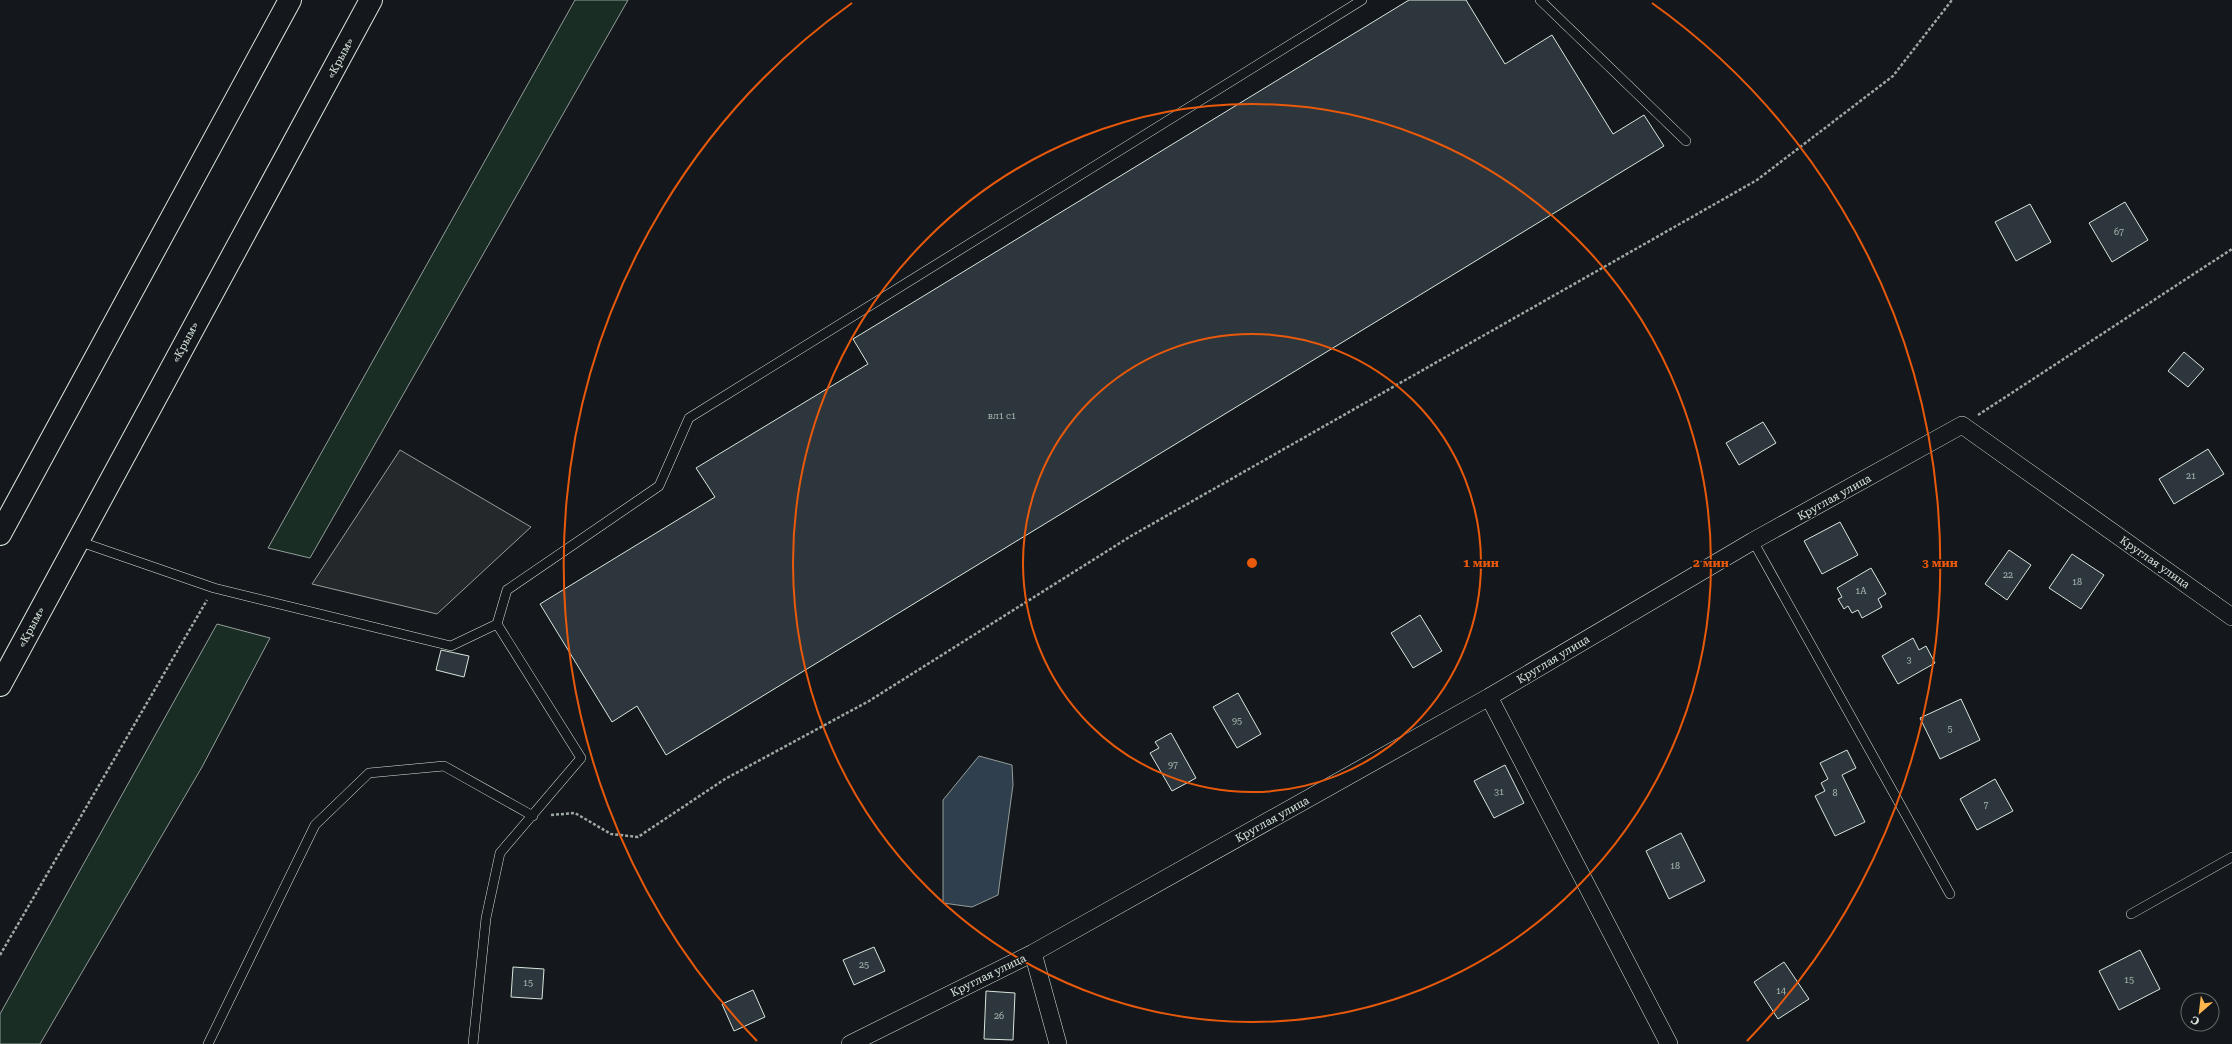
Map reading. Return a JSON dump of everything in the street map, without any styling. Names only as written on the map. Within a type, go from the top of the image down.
[{"type":"highway","points":[[0,534],[290,0]]},
{"type":"highway","name":"«Крым»","points":[[0,685],[371,0]]},
{"type":"street","name":"Круглая улица","points":[[850,1044],[1033,953],[1489,697],[1753,541],[1962,425],[2232,617]]},
{"type":"street","points":[[1489,697],[1669,1044]]},
{"type":"street","points":[[1033,953],[1058,1044]]},
{"type":"lane","points":[[78,541],[214,588],[451,646],[497,624],[507,590],[659,486],[689,418],[1362,0]]},
{"type":"lane","points":[[1540,0],[1686,141]]},
{"type":"lane","points":[[1753,541],[1950,894]]},
{"type":"lane","points":[[473,1044],[486,918],[500,853],[581,758],[497,624]]},
{"type":"lane","points":[[208,1044],[315,825],[369,773],[444,766],[533,816]]},
{"type":"lane","points":[[2131,914],[2232,857]]},
{"type":"path","points":[[533,816],[575,813],[611,834],[638,837],[725,779],[869,700],[1131,536],[1757,180],[1893,76],[1952,0]]},
{"type":"path","points":[[1962,425],[2232,249]]},
{"type":"path","points":[[0,955],[214,588]]},
{"type":"green space","points":[[575,0],[628,0],[310,558],[268,548]]},
{"type":"green space","points":[[217,624],[270,638],[202,767],[40,1044],[0,1044],[0,1014]]},
{"type":"shaded area","points":[[400,450],[531,527],[437,614],[312,584]]},
{"type":"water","points":[[979,756],[1012,765],[1013,785],[998,895],[972,907],[943,903],[943,800]]},
{"type":"building","points":[[1409,0],[1466,0],[1505,64],[1552,35],[1613,134],[1644,115],[1664,146],[666,755],[637,706],[612,722],[540,604],[715,497],[696,468],[868,364],[853,339]]},
{"type":"building","points":[[2125,202],[2148,240],[2112,262],[2089,223]]},
{"type":"building","points":[[2030,204],[2051,242],[2016,261],[1995,222]]},
{"type":"building","points":[[2184,352],[2204,369],[2188,387],[2168,371]]},
{"type":"building","points":[[1763,422],[1776,443],[1739,465],[1726,443]]},
{"type":"building","points":[[2208,449],[2224,474],[2174,504],[2159,479]]},
{"type":"building","points":[[1840,522],[1858,555],[1822,574],[1804,541]]},
{"type":"building","points":[[2009,550],[2031,565],[2007,600],[1985,584]]},
{"type":"building","points":[[2072,554],[2104,575],[2081,609],[2049,588]]},
{"type":"building","points":[[1871,568],[1886,594],[1878,599],[1882,607],[1862,618],[1858,610],[1852,613],[1848,606],[1844,609],[1838,599],[1842,597],[1837,588]]},
{"type":"building","points":[[1420,615],[1442,651],[1413,668],[1391,633]]},
{"type":"building","points":[[1913,638],[1919,650],[1926,646],[1935,663],[1898,684],[1882,656]]},
{"type":"building","points":[[441,650],[469,656],[464,677],[436,670]]},
{"type":"building","points":[[1238,693],[1261,734],[1237,748],[1213,707]]},
{"type":"building","points":[[1961,699],[1980,740],[1940,759],[1920,718]]},
{"type":"building","points":[[1171,733],[1196,778],[1172,791],[1150,753],[1159,748],[1155,742]]},
{"type":"building","points":[[1847,750],[1856,768],[1842,775],[1865,822],[1835,836],[1815,796],[1825,791],[1821,783],[1828,779],[1820,763]]},
{"type":"building","points":[[1505,765],[1524,803],[1494,818],[1474,781]]},
{"type":"building","points":[[1995,779],[2013,811],[1977,830],[1960,799]]},
{"type":"building","points":[[1681,833],[1705,881],[1669,899],[1646,851]]},
{"type":"building","points":[[874,947],[885,971],[854,985],[843,960]]},
{"type":"building","points":[[2140,950],[2160,989],[2119,1010],[2099,971]]},
{"type":"building","points":[[1784,962],[1809,999],[1778,1019],[1754,982]]},
{"type":"building","points":[[513,967],[544,969],[542,999],[511,997]]},
{"type":"building","points":[[753,990],[765,1017],[734,1031],[722,1004]]},
{"type":"building","points":[[986,991],[1015,993],[1013,1040],[984,1039]]}]
